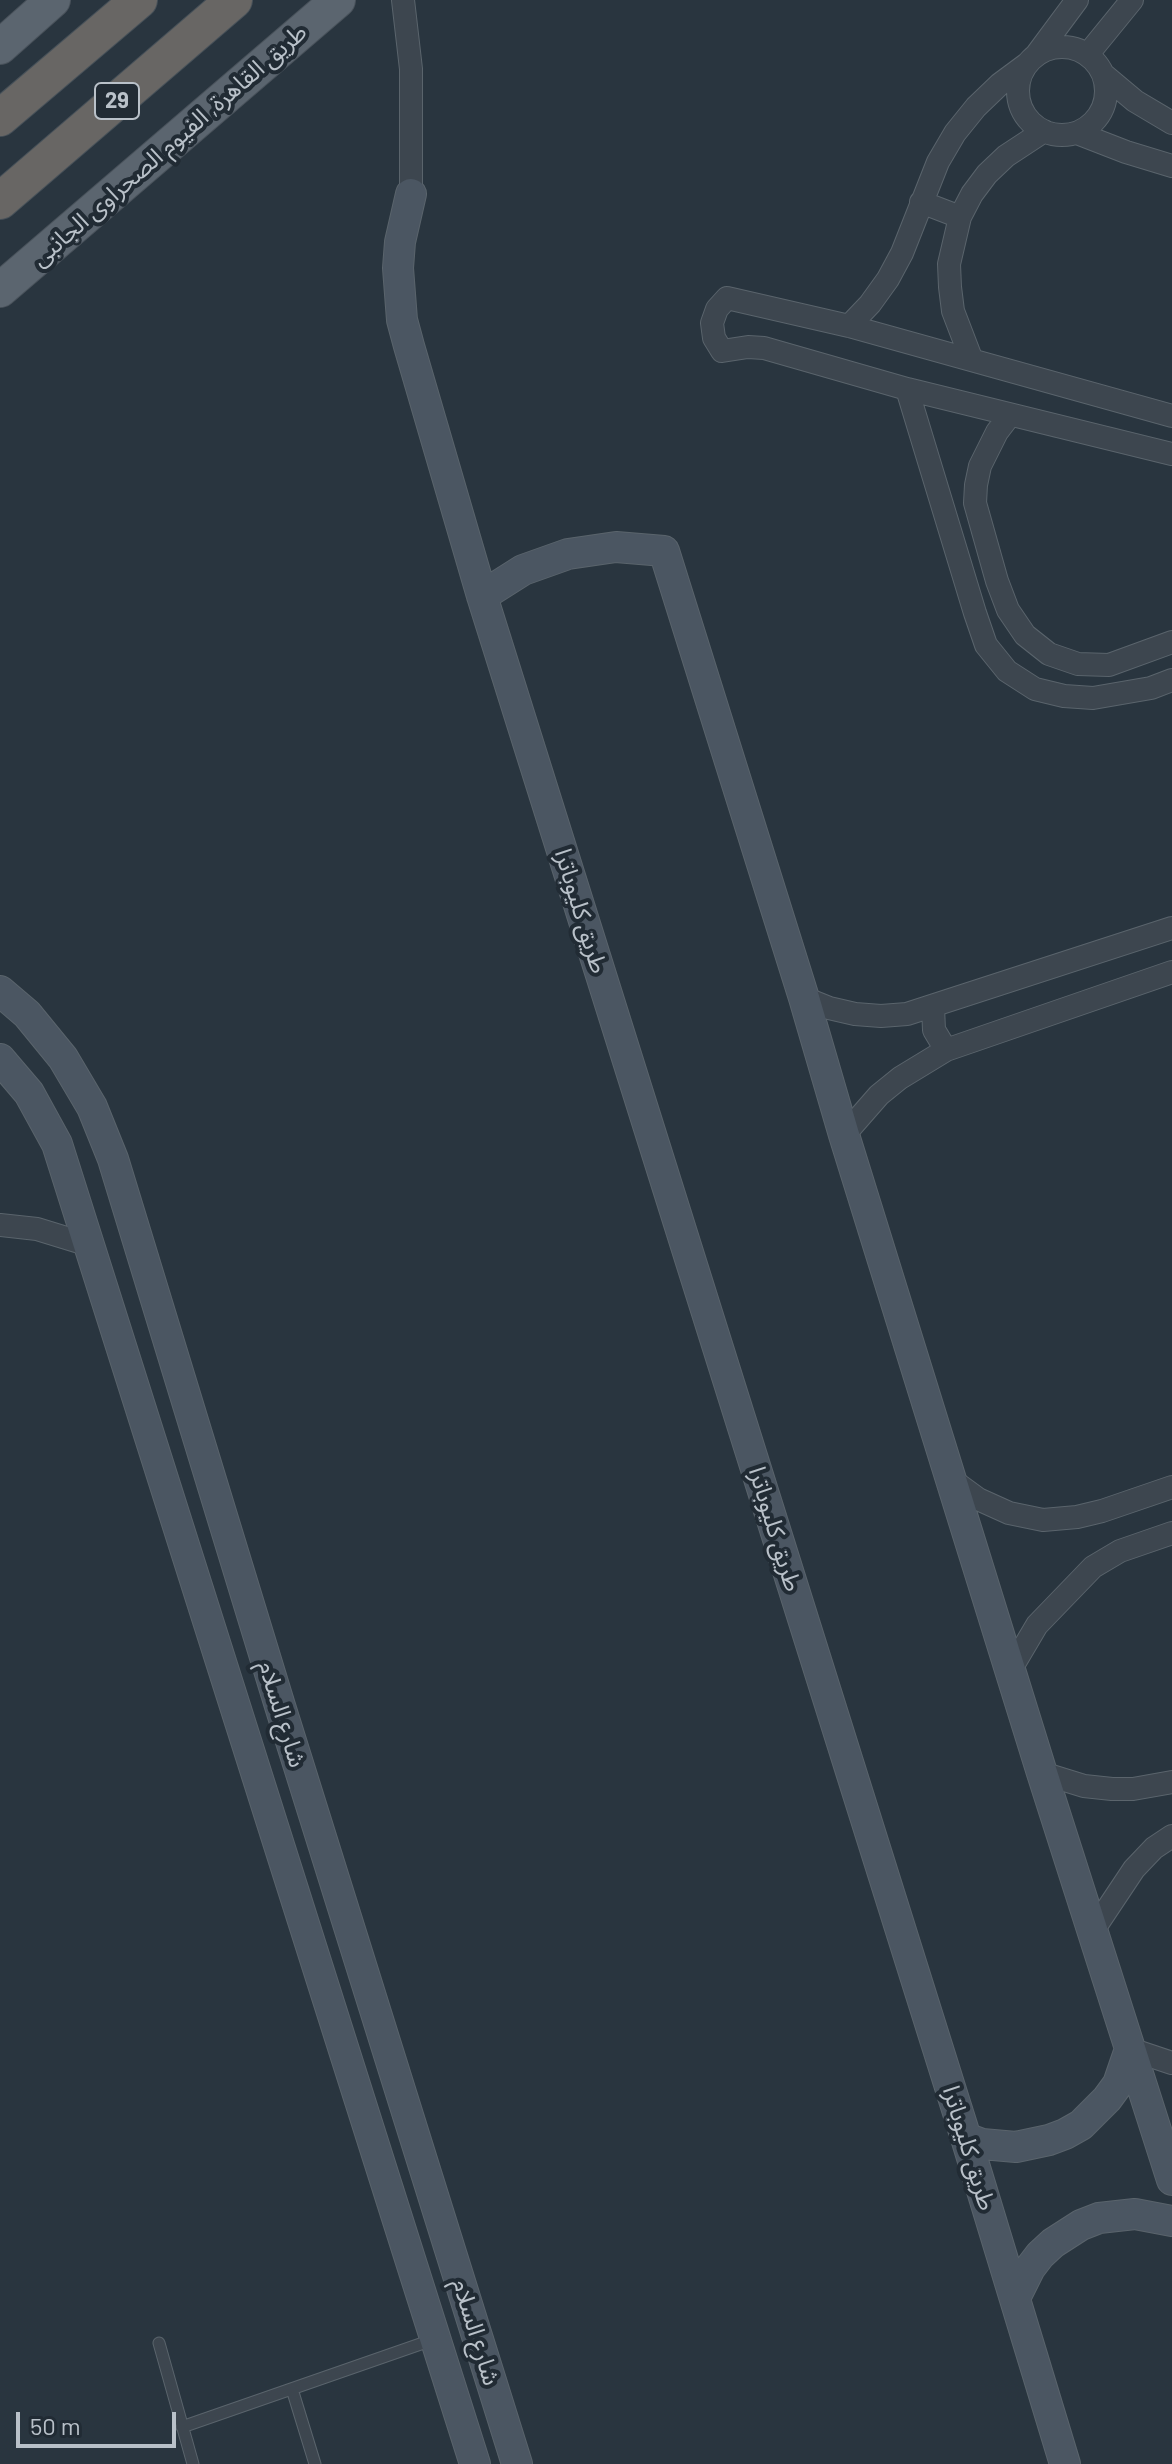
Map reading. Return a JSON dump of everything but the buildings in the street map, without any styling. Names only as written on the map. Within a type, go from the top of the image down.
[{"type":"highway","name":"29","points":[[0,118],[139,0]]},
{"type":"highway","name":"29","points":[[0,201],[234,0]]},
{"type":"main road","points":[[0,47],[53,0]]},
{"type":"main road","name":"طريق القاهرة, الفيوم الصحراوى الجانبى","points":[[0,290],[338,0]]},
{"type":"main road","name":"طريق كليوباترا","points":[[411,194],[400,242],[398,268],[402,320],[482,596],[966,2138],[1065,2464]]},
{"type":"main road","points":[[482,596],[523,570],[568,554],[616,547],[664,551],[1042,1773],[1172,2180]]},
{"type":"main road","name":"شارع السلام","points":[[0,991],[27,1014],[63,1058],[104,1132],[517,2464]]},
{"type":"main road","name":"شارع السلام","points":[[0,1059],[29,1093],[57,1144],[475,2464]]},
{"type":"main road","points":[[239,1720],[280,1706]]},
{"type":"main road","points":[[966,2138],[982,2144],[1016,2147],[1041,2143],[1065,2134],[1081,2125],[1107,2099],[1121,2075],[1130,2049]]},
{"type":"main road","points":[[1015,2298],[1040,2255],[1059,2238],[1081,2225],[1099,2218],[1126,2214],[1172,2221]]},
{"type":"street","points":[[403,0],[411,69],[411,194]]},
{"type":"street","points":[[1077,0],[1032,59],[1019,82],[1019,102],[1028,119],[1044,131],[1061,135],[1077,133],[1097,119],[1106,98],[1104,75]]},
{"type":"street","points":[[1088,54],[1132,0]]},
{"type":"street","points":[[849,326],[888,279],[902,253],[938,162],[955,133],[976,107],[1032,59],[1054,47],[1071,47],[1088,54],[1104,75],[1135,101],[1172,123]]},
{"type":"street","points":[[971,358],[953,311],[950,287],[949,264],[960,217],[987,174],[1006,156],[1044,131]]},
{"type":"street","points":[[1077,133],[1172,166]]},
{"type":"street","points":[[921,202],[960,217]]},
{"type":"street","points":[[1172,416],[971,358],[727,298],[717,309],[712,323],[714,338],[722,351],[764,348],[907,389],[1172,454]]},
{"type":"street","points":[[907,389],[982,634],[986,645],[1007,671],[1035,689],[1064,696],[1093,698],[1151,688],[1172,680]]},
{"type":"street","points":[[1010,415],[997,432],[980,466],[975,503],[997,581],[1008,610],[1025,635],[1049,654],[1078,664],[1109,665],[1172,642]]},
{"type":"street","points":[[804,998],[829,1008],[868,1015],[907,1014],[1172,928]]},
{"type":"street","points":[[844,1135],[870,1105],[900,1078],[946,1050],[1172,972]]},
{"type":"street","points":[[933,1007],[934,1030],[946,1050]]},
{"type":"street","points":[[0,1225],[37,1229],[89,1245]]},
{"type":"street","points":[[952,1480],[978,1499],[1009,1513],[1043,1520],[1090,1514],[1172,1487]]},
{"type":"street","points":[[1011,1669],[1037,1625],[1093,1567],[1120,1551],[1172,1533]]},
{"type":"street","points":[[1042,1773],[1084,1786],[1112,1789],[1133,1789],[1172,1782]]},
{"type":"street","points":[[1092,1932],[1134,1869],[1154,1848],[1172,1836]]},
{"type":"street","points":[[1130,2049],[1172,2063]]},
{"type":"lane","points":[[182,2427],[437,2339]]},
{"type":"lane","points":[[159,2343],[193,2464]]},
{"type":"lane","points":[[292,2389],[315,2464]]}]
